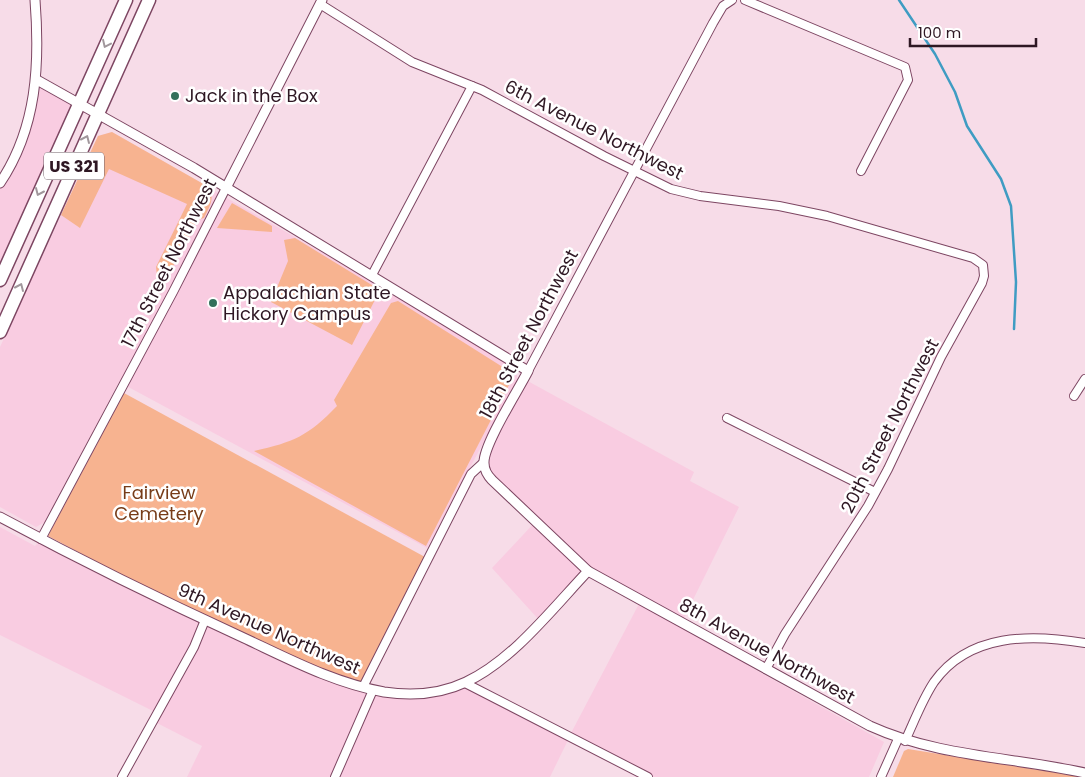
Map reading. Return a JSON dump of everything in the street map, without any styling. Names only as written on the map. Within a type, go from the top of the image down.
[{"type":"highway","name":"US 321","points":[[0,280],[126,0]]},
{"type":"highway","name":"US 321","points":[[0,332],[149,0]]},
{"type":"street","points":[[0,183],[18,149],[27,123],[37,80],[38,57],[35,0]]},
{"type":"street","name":"18th Street Northwest","points":[[362,687],[471,474],[484,462],[488,447],[713,22],[723,6],[732,0]]},
{"type":"street","points":[[745,0],[905,67],[908,80],[861,171]]},
{"type":"street","name":"6th Avenue Northwest","points":[[321,2],[412,62],[472,86],[658,184],[685,193],[787,208],[845,221],[973,258],[980,262],[984,269]]},
{"type":"street","name":"17th Street Northwest","points":[[41,539],[174,292],[321,2]]},
{"type":"street","points":[[37,80],[98,113],[226,188],[528,371]]},
{"type":"street","points":[[372,275],[472,86]]},
{"type":"street","name":"20th Street Northwest","points":[[766,669],[785,634],[875,492],[942,357],[982,283],[984,269]]},
{"type":"street","points":[[1074,396],[1085,379]]},
{"type":"street","points":[[727,418],[875,492]]},
{"type":"street","name":"8th Avenue Northwest","points":[[484,462],[486,471],[492,480],[588,571],[766,669],[901,740],[950,752],[1085,773]]},
{"type":"street","name":"9th Avenue Northwest","points":[[0,517],[134,587],[205,620],[334,678],[373,690],[420,694],[445,690],[465,683],[487,670],[511,650],[588,571]]},
{"type":"street","points":[[122,777],[194,646],[205,620]]},
{"type":"street","points":[[881,777],[934,682],[956,660],[987,643],[1016,638],[1085,643]]},
{"type":"street","points":[[465,683],[648,777]]},
{"type":"street","points":[[335,777],[373,690]]},
{"type":"shaded area","points":[[37,80],[79,103],[0,280],[0,183],[11,164]]},
{"type":"shaded area","name":"Appalachian State Hickory Campus","points":[[112,132],[333,259],[512,367],[517,374],[517,380],[427,548],[119,382],[45,522],[36,527],[0,507],[0,347],[98,136]]},
{"type":"shaded area","points":[[524,379],[694,472],[690,481],[739,507],[682,622],[749,660],[747,665],[884,742],[869,777],[648,777],[570,736],[550,777],[187,777],[202,746],[153,721],[157,713],[0,635],[0,527],[35,546],[41,539],[302,665],[398,693],[465,683],[570,735],[641,600],[588,571],[540,621],[492,568],[536,521],[492,480],[483,463]]},
{"type":"green space","points":[[112,132],[207,186],[210,190],[212,198],[204,218],[197,220],[170,272],[162,280],[157,276],[156,267],[187,204],[109,169],[80,228],[61,215],[98,136]]},
{"type":"green space","points":[[232,203],[272,226],[272,232],[217,228]]},
{"type":"green space","points":[[295,238],[380,290],[352,345],[271,302],[288,261],[284,240]]},
{"type":"green space","points":[[398,301],[509,371],[512,379],[426,546],[254,451],[290,441],[300,436],[309,431],[337,406],[334,400],[391,303]]},
{"type":"green space","name":"Fairview Cemetery","points":[[124,393],[425,557],[361,683],[241,634],[48,536]]},
{"type":"green space","points":[[908,749],[1083,777],[893,777],[904,751]]},
{"type":"waterway","points":[[899,0],[935,54],[955,92],[967,126],[1001,179],[1011,206],[1016,282],[1014,329]]},
{"type":"place","name":"Jack in the Box","points":[[175,96]]},
{"type":"place","name":"Appalachian State Hickory Campus","points":[[213,303]]}]
